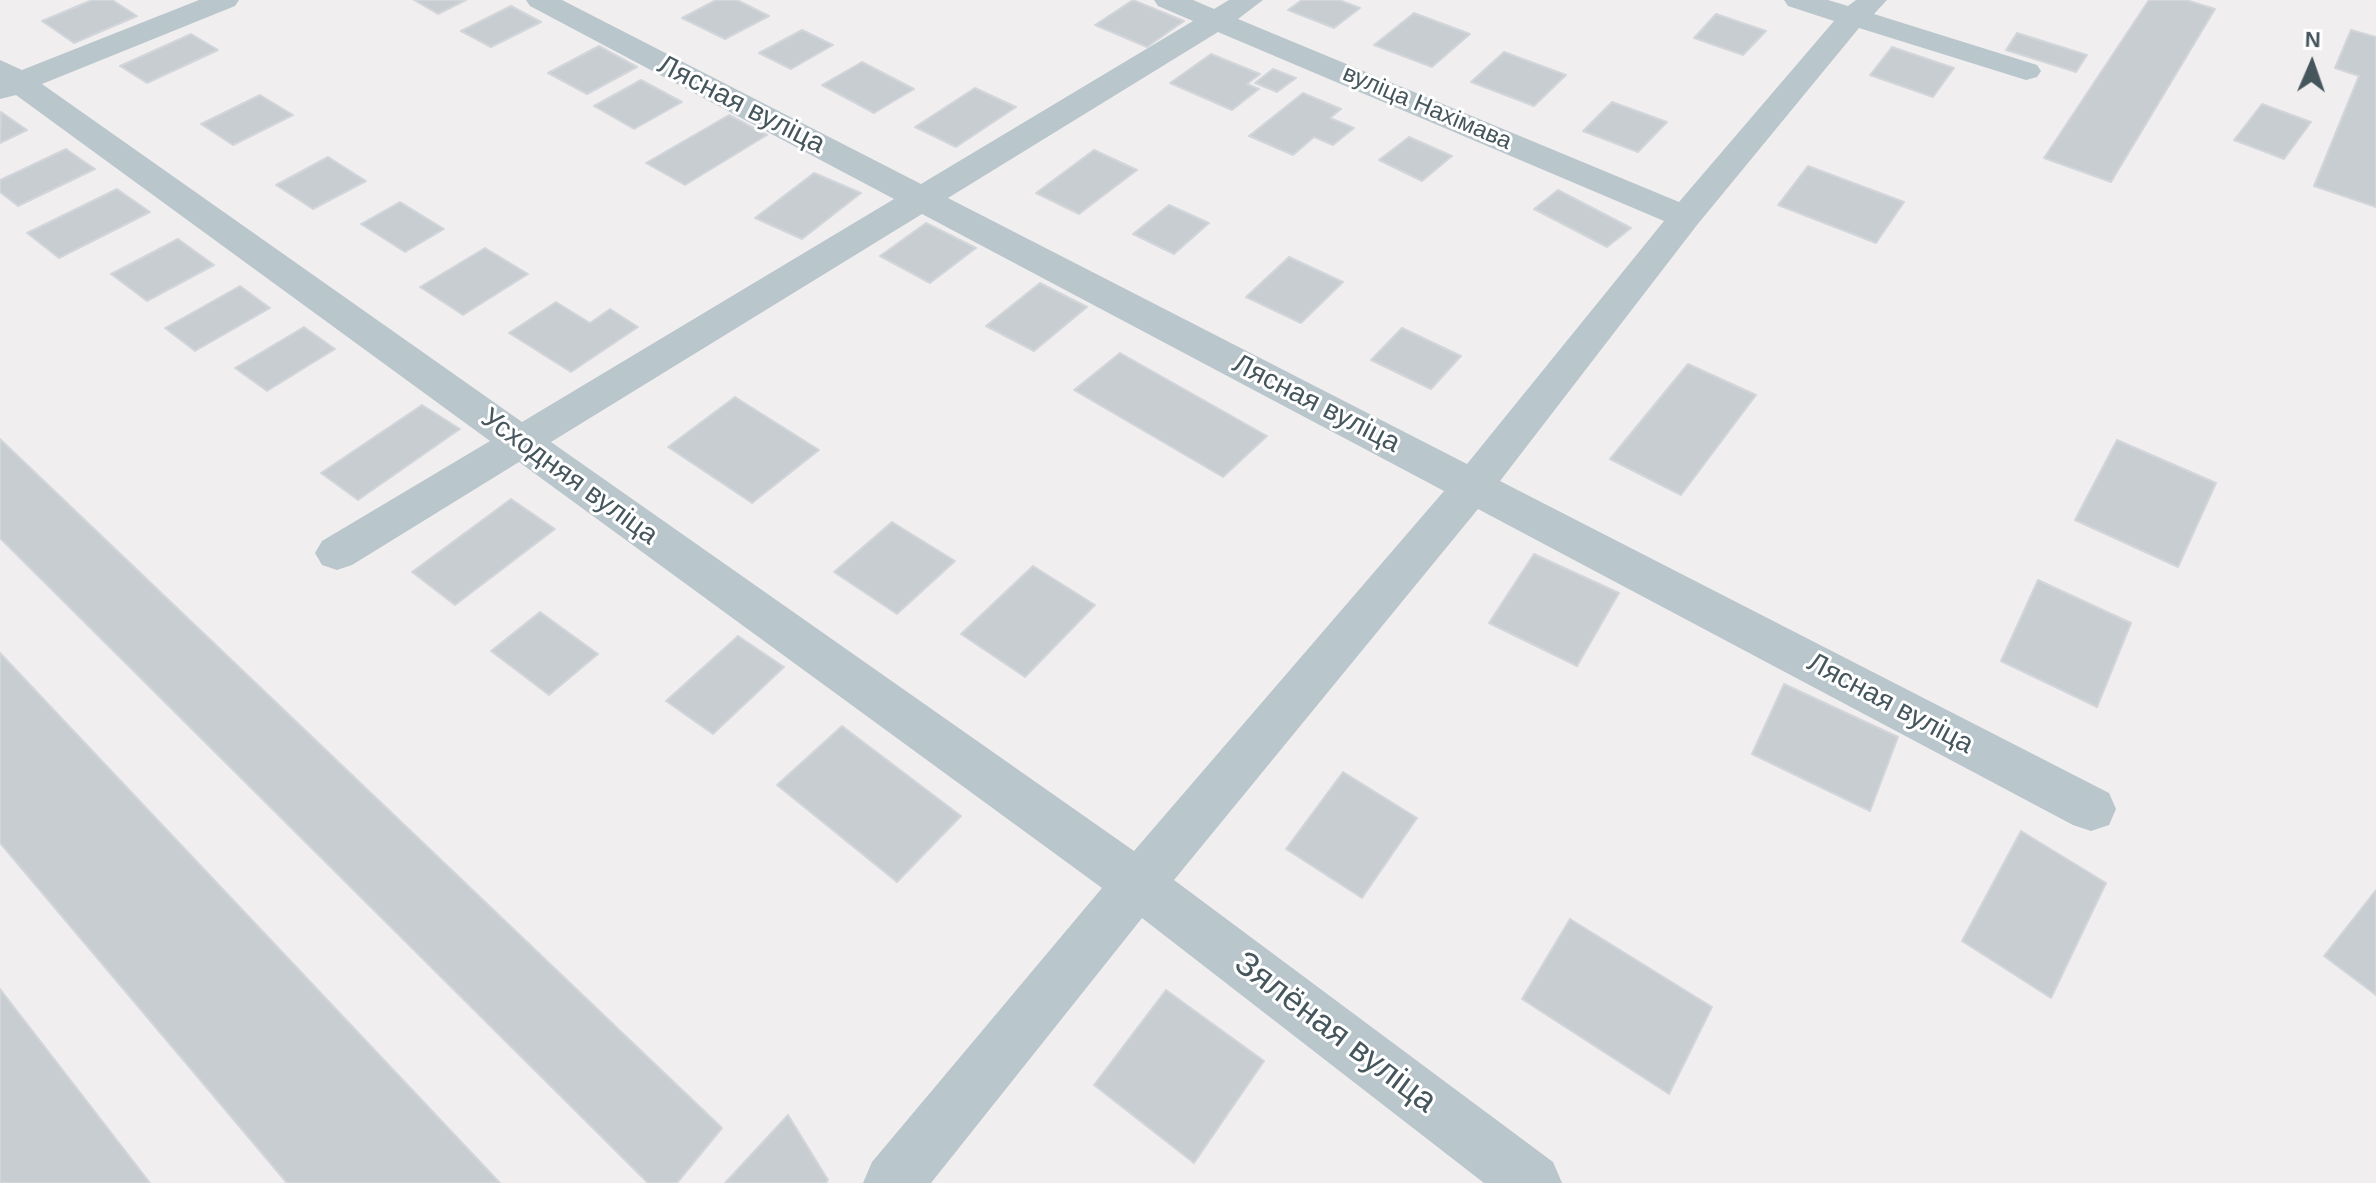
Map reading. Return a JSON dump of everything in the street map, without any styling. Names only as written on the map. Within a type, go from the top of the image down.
[{"type":"street","points":[[6,80],[225,0]]},
{"type":"street","name":"Лясная вуліца","points":[[540,0],[2091,809]]},
{"type":"street","name":"вуліца Нахімава","points":[[1168,0],[1685,217]]},
{"type":"street","points":[[337,553],[924,200],[1249,0]]},
{"type":"street","points":[[1798,0],[1862,9],[2026,71]]},
{"type":"street","points":[[893,1183],[1138,884],[1473,486],[1685,217],[1862,9]]},
{"type":"street","name":"Усходняя вуліца","points":[[6,80],[1138,884]]},
{"type":"street","name":"Зялёная вуліца","points":[[1138,884],[1532,1183]]},
{"type":"building","points":[[92,0],[112,0],[137,16],[74,43],[42,21]]},
{"type":"building","points":[[414,0],[466,0],[438,14]]},
{"type":"building","points":[[716,0],[737,0],[769,16],[725,39],[682,18]]},
{"type":"building","points":[[1133,0],[1184,21],[1147,47],[1095,25]]},
{"type":"building","points":[[1302,0],[1339,0],[1360,8],[1334,28],[1288,10]]},
{"type":"building","points":[[2149,0],[2186,0],[2215,9],[2111,182],[2044,158]]},
{"type":"building","points":[[511,6],[541,22],[491,47],[461,31]]},
{"type":"building","points":[[1414,13],[1470,34],[1432,67],[1374,45]]},
{"type":"building","points":[[1716,14],[1766,31],[1743,55],[1694,38]]},
{"type":"building","points":[[802,30],[833,45],[791,69],[759,53]]},
{"type":"building","points":[[2351,30],[2376,37],[2376,207],[2314,186],[2359,76],[2335,68]]},
{"type":"building","points":[[2017,33],[2087,55],[2076,72],[2006,50]]},
{"type":"building","points":[[191,34],[218,50],[147,83],[120,66]]},
{"type":"building","points":[[599,46],[637,67],[587,94],[548,73]]},
{"type":"building","points":[[1892,47],[1954,68],[1933,97],[1870,75]]},
{"type":"building","points":[[1504,52],[1566,75],[1534,106],[1471,82]]},
{"type":"building","points":[[1211,54],[1260,74],[1247,84],[1259,89],[1232,110],[1170,83]]},
{"type":"building","points":[[862,62],[914,89],[874,113],[822,85]]},
{"type":"building","points":[[1273,69],[1296,78],[1277,92],[1255,83]]},
{"type":"building","points":[[641,80],[682,102],[634,129],[594,106]]},
{"type":"building","points":[[975,88],[1016,107],[956,147],[915,127]]},
{"type":"building","points":[[1303,93],[1341,109],[1330,118],[1354,128],[1333,145],[1314,137],[1293,155],[1249,136]]},
{"type":"building","points":[[260,95],[293,115],[233,145],[201,124]]},
{"type":"building","points":[[1612,102],[1667,122],[1638,152],[1583,131]]},
{"type":"building","points":[[2262,104],[2311,122],[2284,159],[2234,140]]},
{"type":"building","points":[[1,112],[27,130],[0,143]]},
{"type":"building","points":[[729,115],[767,135],[685,185],[646,163]]},
{"type":"building","points":[[1409,137],[1452,156],[1422,181],[1379,160]]},
{"type":"building","points":[[66,149],[95,169],[18,206],[0,192],[0,180]]},
{"type":"building","points":[[1094,150],[1137,170],[1079,214],[1036,193]]},
{"type":"building","points":[[328,157],[366,181],[313,209],[276,185]]},
{"type":"building","points":[[1808,166],[1904,202],[1876,243],[1778,205]]},
{"type":"building","points":[[814,173],[861,193],[802,239],[755,218]]},
{"type":"building","points":[[117,189],[150,212],[59,258],[27,233]]},
{"type":"building","points":[[1558,190],[1631,228],[1607,247],[1534,209]]},
{"type":"building","points":[[400,202],[444,229],[405,252],[361,224]]},
{"type":"building","points":[[1169,205],[1209,223],[1174,254],[1133,234]]},
{"type":"building","points":[[926,223],[976,248],[930,283],[880,256]]},
{"type":"building","points":[[178,239],[214,265],[147,301],[111,274]]},
{"type":"building","points":[[485,248],[528,274],[463,315],[420,287]]},
{"type":"building","points":[[1289,257],[1343,282],[1301,323],[1246,297]]},
{"type":"building","points":[[1040,283],[1087,307],[1034,351],[986,326]]},
{"type":"building","points":[[240,286],[270,308],[195,351],[165,328]]},
{"type":"building","points":[[556,302],[590,323],[610,309],[638,327],[571,372],[509,333]]},
{"type":"building","points":[[304,327],[335,349],[267,391],[235,368]]},
{"type":"building","points":[[1402,328],[1461,356],[1431,389],[1371,360]]},
{"type":"building","points":[[1120,353],[1267,436],[1223,477],[1074,390]]},
{"type":"building","points":[[1688,364],[1756,395],[1681,495],[1610,459]]},
{"type":"building","points":[[735,397],[819,450],[752,503],[668,447]]},
{"type":"building","points":[[422,405],[460,429],[358,500],[321,473]]},
{"type":"building","points":[[0,439],[722,1128],[677,1183],[648,1183],[0,538]]},
{"type":"building","points":[[2117,440],[2216,483],[2178,567],[2075,520]]},
{"type":"building","points":[[511,499],[555,529],[455,605],[412,572]]},
{"type":"building","points":[[892,522],[955,561],[897,614],[834,572]]},
{"type":"building","points":[[1534,554],[1619,593],[1577,666],[1489,623]]},
{"type":"building","points":[[1033,566],[1095,605],[1025,677],[961,634]]},
{"type":"building","points":[[2038,580],[2131,623],[2097,707],[2001,661]]},
{"type":"building","points":[[540,612],[598,654],[549,695],[491,651]]},
{"type":"building","points":[[738,636],[784,667],[713,734],[666,701]]},
{"type":"building","points":[[0,653],[500,1183],[287,1183],[0,843]]},
{"type":"building","points":[[1784,684],[1898,737],[1870,811],[1752,754]]},
{"type":"building","points":[[842,726],[961,816],[897,882],[777,785]]},
{"type":"building","points":[[1343,772],[1417,818],[1362,898],[1286,849]]},
{"type":"building","points":[[2021,831],[2106,883],[2051,998],[1962,941]]},
{"type":"building","points":[[2376,890],[2376,995],[2324,956]]},
{"type":"building","points":[[1570,919],[1712,1007],[1669,1094],[1522,999]]},
{"type":"building","points":[[0,989],[150,1183],[0,1183]]},
{"type":"building","points":[[1166,990],[1264,1061],[1194,1163],[1094,1085]]},
{"type":"building","points":[[788,1115],[828,1180],[826,1183],[725,1183]]}]
